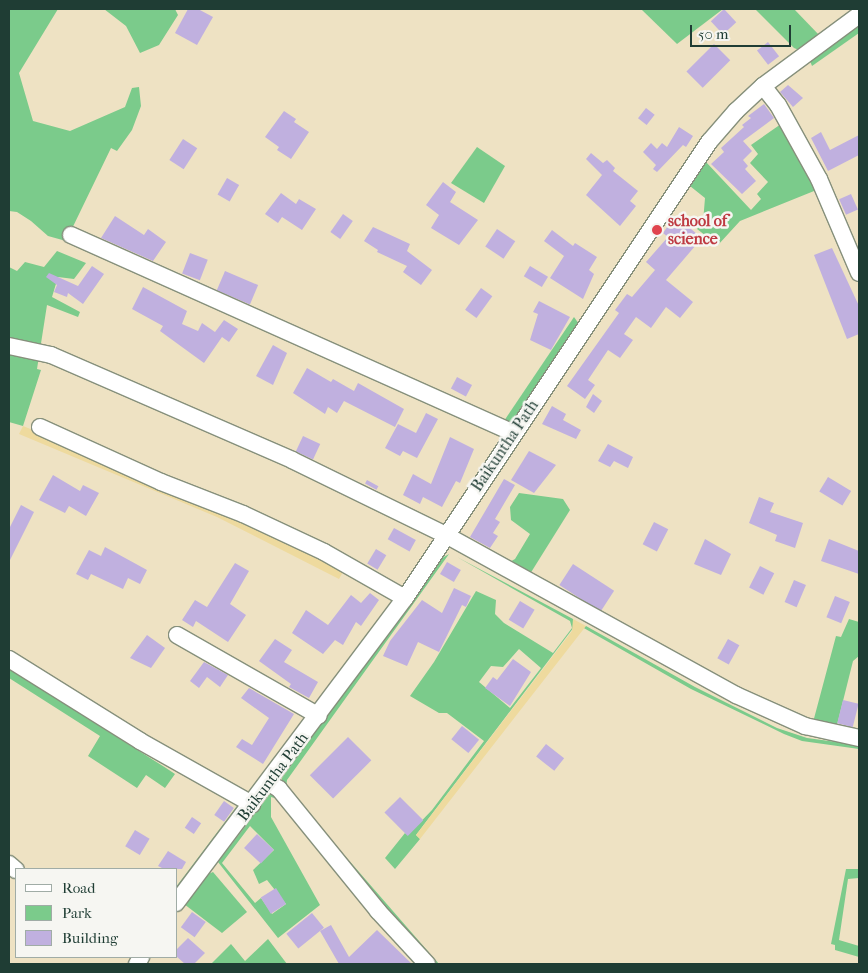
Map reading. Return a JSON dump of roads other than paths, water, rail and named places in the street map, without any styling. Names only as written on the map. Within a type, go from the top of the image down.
[{"type":"street","name":"Baikuntha Path","points":[[178,900],[319,716],[405,598],[513,433],[709,142],[736,111],[764,86],[859,14]]},
{"type":"street","points":[[764,86],[778,105],[819,179],[859,273]]},
{"type":"street","points":[[71,236],[513,433]]},
{"type":"street","points":[[9,346],[51,355],[292,460],[446,535],[736,695],[805,726],[859,738]]},
{"type":"street","points":[[40,427],[161,482],[279,531],[405,598]]},
{"type":"street","points":[[177,635],[319,716]]},
{"type":"street","points":[[9,659],[140,741],[252,804]]},
{"type":"street","points":[[269,782],[279,789],[378,911],[428,964]]},
{"type":"place","name":"school of science","points":[[657,230]]}]
